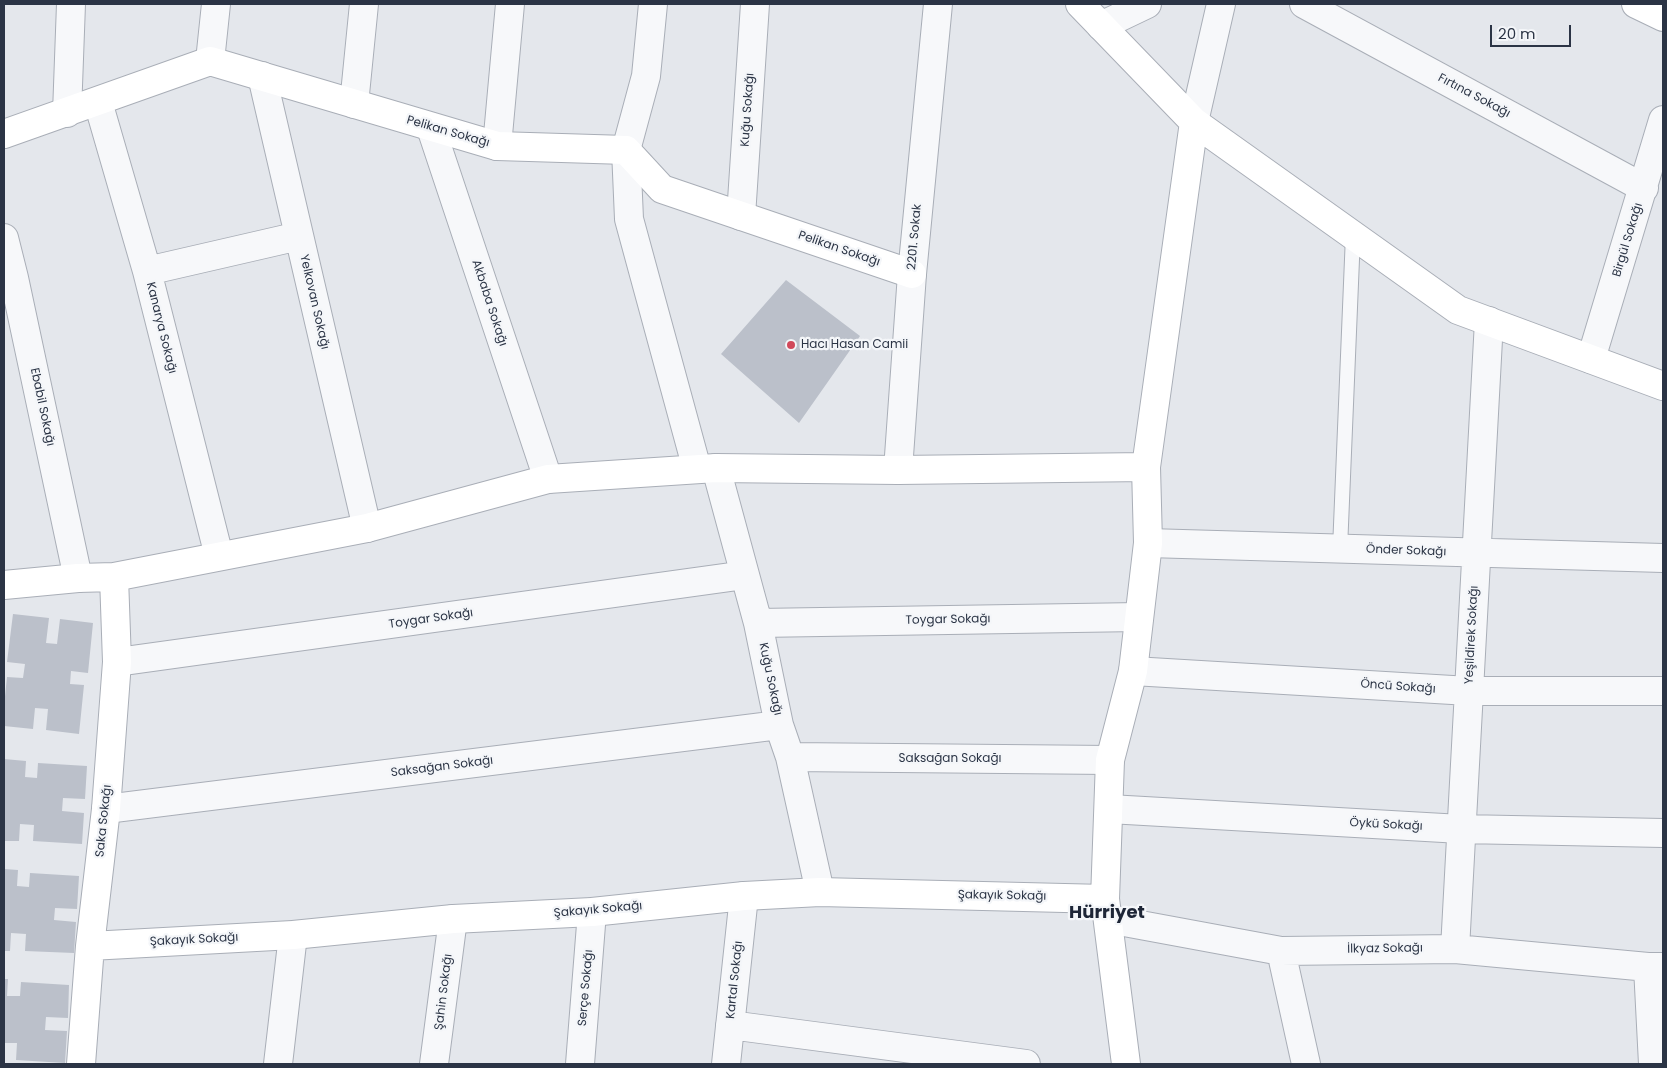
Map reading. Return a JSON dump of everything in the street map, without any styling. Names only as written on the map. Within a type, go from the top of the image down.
[{"type":"street","points":[[67,113],[71,4]]},
{"type":"street","points":[[4,134],[210,61],[216,4]]},
{"type":"street","points":[[354,104],[364,4]]},
{"type":"street","points":[[497,146],[510,4]]},
{"type":"street","name":"Kuğu Sokağı","points":[[653,4],[646,76],[626,150],[629,219],[706,468],[745,575],[758,623],[779,724],[790,758],[820,892]]},
{"type":"street","name":"Kuğu Sokağı","points":[[741,216],[755,4]]},
{"type":"street","name":"2201. Sokak","points":[[898,470],[912,274],[938,4]]},
{"type":"street","points":[[1080,4],[1194,122],[1458,310],[1663,386]]},
{"type":"street","points":[[1101,26],[1147,4]]},
{"type":"street","points":[[1126,1064],[1107,909],[1110,760],[1133,670],[1148,543],[1146,467],[1194,122],[1222,4]]},
{"type":"street","name":"Fırtına Sokağı","points":[[1304,4],[1644,188]]},
{"type":"street","points":[[1636,4],[1663,17]]},
{"type":"street","name":"Pelikan Sokağı","points":[[210,61],[497,146],[626,150],[662,189],[912,274]]},
{"type":"street","name":"Yelkovan Sokağı","points":[[262,76],[367,528]]},
{"type":"street","name":"Kanarya Sokağı","points":[[98,102],[147,271],[219,556]]},
{"type":"street","name":"Birgül Sokağı","points":[[1591,359],[1663,120]]},
{"type":"street","name":"Akbaba Sokağı","points":[[431,128],[548,478]]},
{"type":"street","points":[[147,271],[299,236]]},
{"type":"street","name":"Ebabil Sokağı","points":[[4,238],[9,279],[78,578]]},
{"type":"street","name":"Yeşildirek Sokağı","points":[[1455,949],[1489,321]]},
{"type":"street","points":[[4,584],[114,577],[367,528],[548,478],[706,468],[898,470],[1146,467]]},
{"type":"street","name":"Önder Sokağı","points":[[1148,543],[1663,558]]},
{"type":"street","name":"Toygar Sokağı","points":[[117,662],[745,575]]},
{"type":"street","name":"Saka Sokağı","points":[[81,1064],[90,946],[106,809],[117,662],[114,577]]},
{"type":"street","name":"Toygar Sokağı","points":[[758,623],[1139,618]]},
{"type":"street","name":"Öncü Sokağı","points":[[1133,670],[1469,691],[1663,691]]},
{"type":"street","name":"Saksağan Sokağı","points":[[106,809],[779,724]]},
{"type":"street","name":"Saksağan Sokağı","points":[[790,758],[1110,760]]},
{"type":"street","name":"Öykü Sokağı","points":[[1109,809],[1461,829],[1663,834]]},
{"type":"street","name":"Şakayık Sokağı","points":[[90,946],[293,935],[453,919],[592,912],[744,896],[820,892],[1107,909]]},
{"type":"street","name":"Kartal Sokağı","points":[[726,1064],[744,896]]},
{"type":"street","name":"İlkyaz Sokağı","points":[[1107,909],[1281,951],[1455,949],[1656,967]]},
{"type":"street","name":"Serçe Sokağı","points":[[580,1064],[592,912]]},
{"type":"street","name":"Şahin Sokağı","points":[[434,1064],[453,919]]},
{"type":"street","points":[[278,1064],[293,935]]},
{"type":"street","points":[[1281,951],[1306,1064]]},
{"type":"street","points":[[1656,967],[1657,1054]]},
{"type":"street","points":[[730,1025],[1026,1064]]},
{"type":"lane","points":[[1340,549],[1353,235]]},
{"type":"building","name":"Hacı Hasan Camii","points":[[786,280],[860,336],[799,423],[721,354]]},
{"type":"building","points":[[13,614],[49,618],[46,643],[57,644],[60,619],[93,623],[88,673],[71,671],[70,684],[84,685],[79,734],[46,730],[48,709],[35,708],[33,729],[4,726],[7,677],[23,678],[25,664],[7,662]]},
{"type":"building","points":[[4,759],[26,761],[25,777],[37,778],[38,763],[87,766],[85,799],[63,798],[62,811],[84,813],[82,844],[33,841],[34,825],[20,824],[19,841],[4,841]]},
{"type":"building","points":[[4,869],[18,870],[17,886],[29,887],[30,873],[79,876],[77,909],[55,908],[54,920],[76,922],[74,953],[25,951],[26,934],[11,933],[10,951],[4,951]]},
{"type":"building","points":[[4,979],[8,979],[7,996],[20,996],[21,982],[69,985],[68,1018],[46,1017],[45,1030],[67,1031],[65,1063],[16,1060],[17,1043],[4,1043]]},
{"type":"place","name":"Hacı Hasan Camii","points":[[791,345]]},
{"type":"district","name":"Hürriyet","points":[[1107,913]]}]
